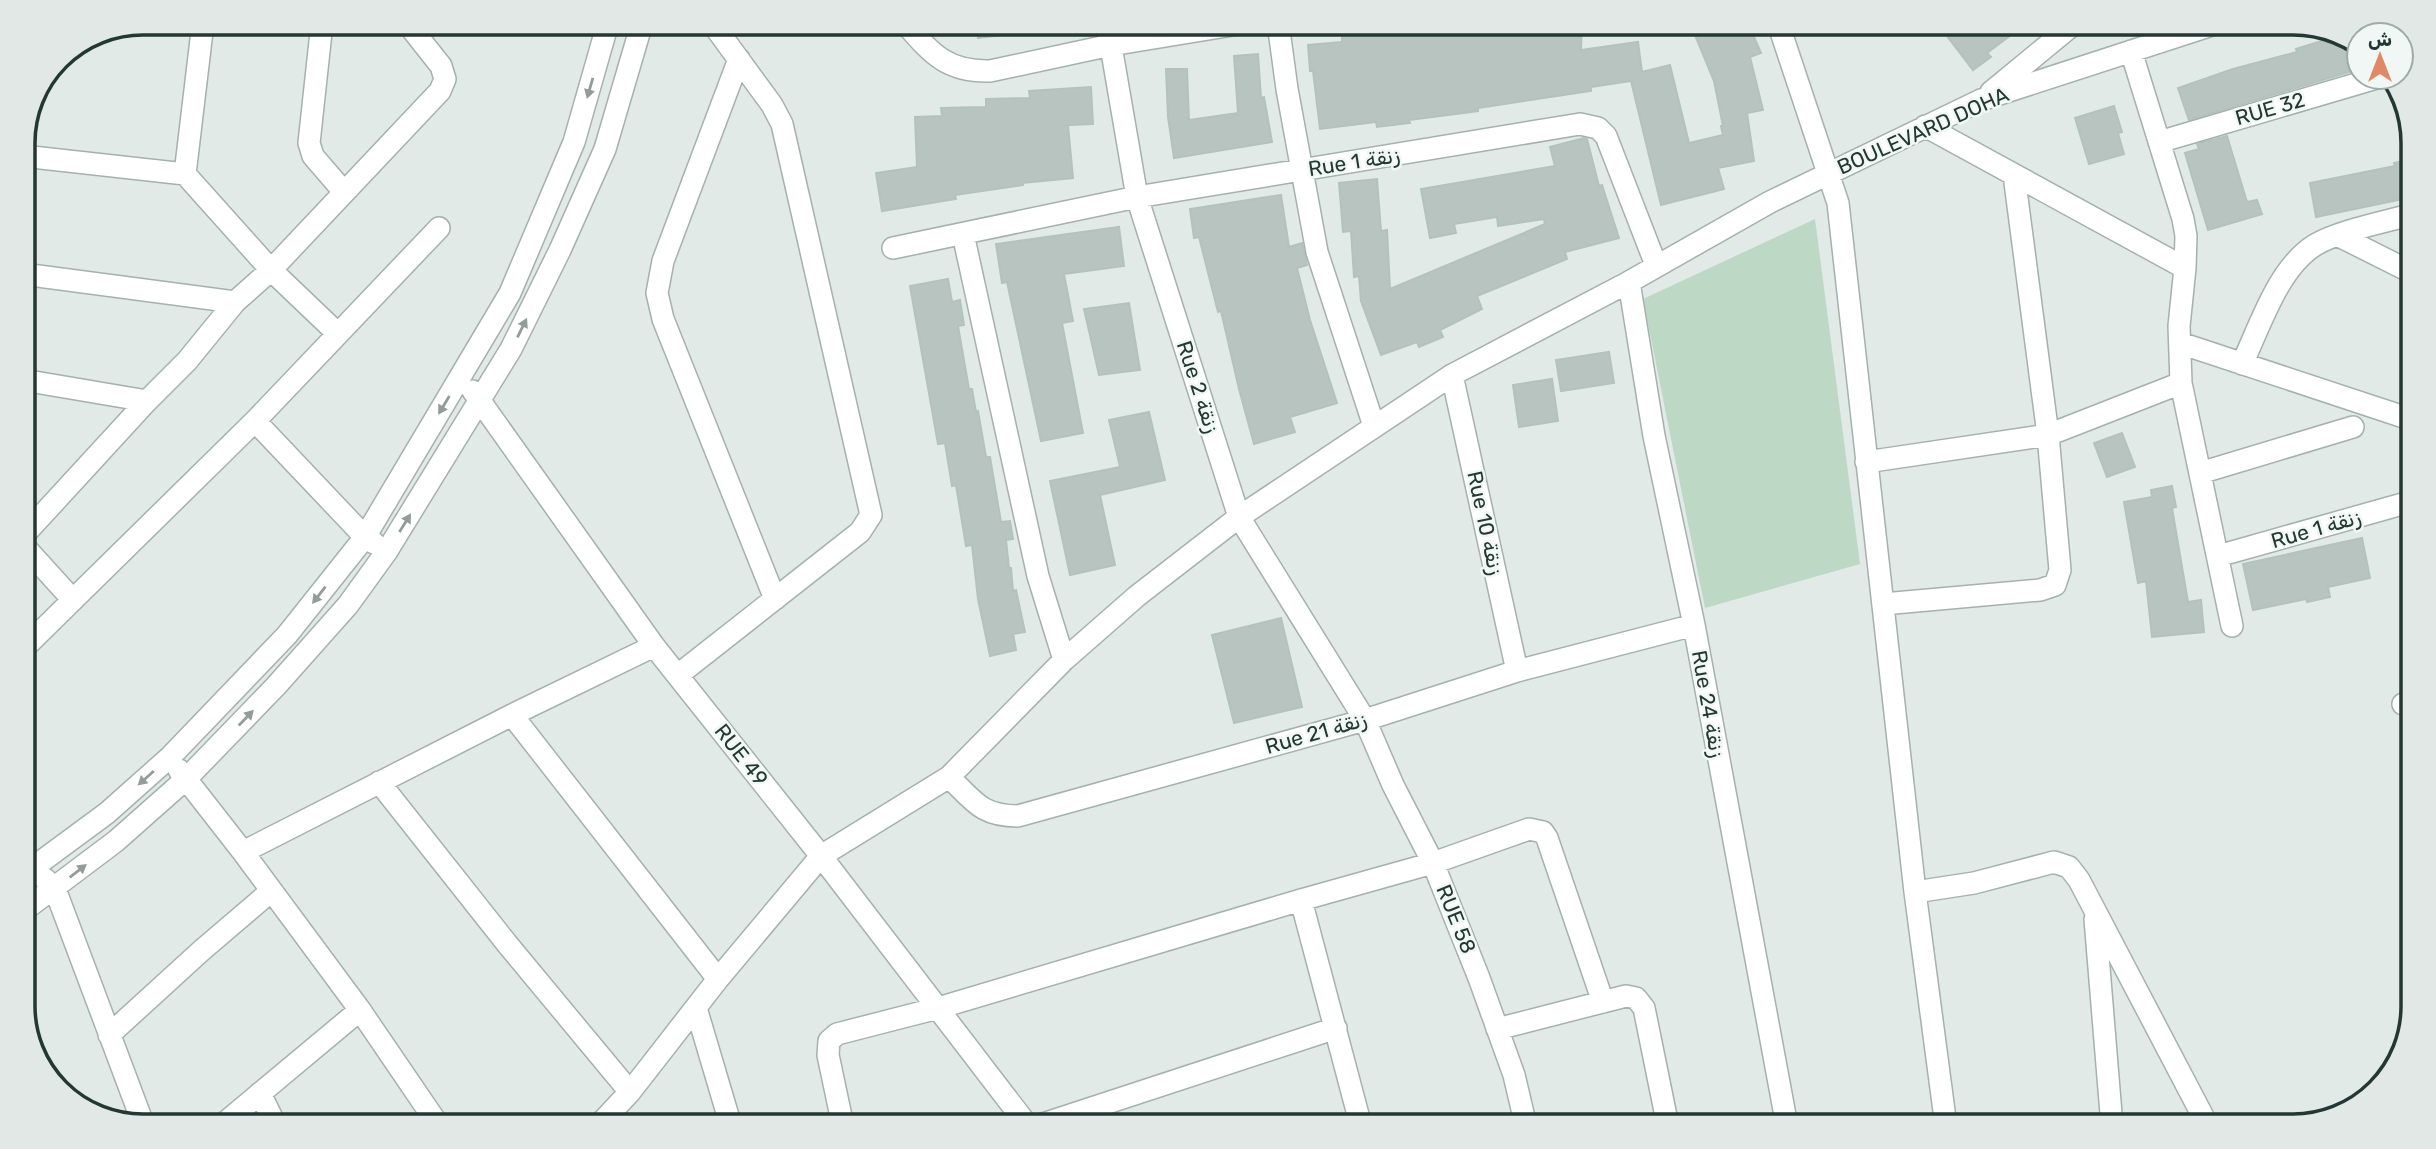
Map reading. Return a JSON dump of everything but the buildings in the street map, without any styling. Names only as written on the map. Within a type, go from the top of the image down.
[{"type":"street","points":[[185,174],[202,35]]},
{"type":"street","points":[[321,35],[309,143],[313,156],[345,192]]},
{"type":"street","points":[[35,523],[187,360],[235,302],[271,270],[440,91],[445,79],[441,66],[416,35]]},
{"type":"street","points":[[35,867],[107,813],[170,757],[287,635],[365,537],[510,293],[574,142],[605,35]]},
{"type":"street","points":[[35,903],[116,841],[186,779],[276,687],[348,605],[387,551],[481,401],[530,312],[605,149],[638,35]]},
{"type":"street","points":[[678,675],[860,532],[872,515],[782,124],[721,35]]},
{"type":"street","points":[[916,35],[939,59],[968,71],[990,71],[1172,35]]},
{"type":"street","name":"Rue 2 زنقة","points":[[1109,35],[1136,197],[1239,517],[1365,720]]},
{"type":"street","points":[[1280,35],[1317,252],[1374,426]]},
{"type":"street","points":[[1782,35],[1838,203],[1915,892],[1943,1114]]},
{"type":"street","points":[[1981,100],[2060,35]]},
{"type":"street","name":"BOULEVARD DOHA","points":[[609,1114],[821,856],[949,777],[1064,660],[1136,596],[1239,517],[1452,375],[1629,282],[1770,202],[1981,100],[2181,35]]},
{"type":"street","points":[[2131,51],[2186,236],[2179,326],[2181,383],[2232,626]]},
{"type":"street","points":[[739,59],[663,261],[657,293],[663,318],[775,599]]},
{"type":"street","name":"RUE 32","points":[[2159,142],[2345,87]]},
{"type":"street","name":"Rue 1 زنقة","points":[[893,248],[1136,197],[1580,124],[1598,128],[1606,136],[1656,265]]},
{"type":"street","points":[[1925,126],[2185,268]]},
{"type":"street","points":[[35,157],[185,174],[271,270],[338,334]]},
{"type":"street","points":[[1883,604],[2040,590],[2055,585],[2060,570],[2048,435],[2014,175]]},
{"type":"street","points":[[2242,364],[2284,274],[2299,257],[2316,244],[2401,218]]},
{"type":"street","points":[[35,637],[255,421],[439,228]]},
{"type":"street","points":[[963,234],[1038,576],[1064,660]]},
{"type":"street","points":[[2339,236],[2401,267]]},
{"type":"street","points":[[35,276],[235,302]]},
{"type":"street","name":"Rue 24 زنقة","points":[[1629,282],[1654,436],[1694,625],[1785,1114]]},
{"type":"street","points":[[2180,343],[2401,416]]},
{"type":"street","name":"Rue 10 زنقة","points":[[1452,375],[1517,671]]},
{"type":"street","name":"RUE 49","points":[[461,377],[481,401],[654,646],[821,856],[1019,1114]]},
{"type":"street","points":[[35,382],[147,401]]},
{"type":"street","points":[[1866,462],[2048,435],[2181,383]]},
{"type":"street","points":[[255,421],[365,537],[387,551]]},
{"type":"street","points":[[2200,473],[2353,427]]},
{"type":"street","name":"Rue 1 زنقة","points":[[2218,556],[2401,504]]},
{"type":"street","points":[[35,558],[73,600]]},
{"type":"street","name":"Rue 21 زنقة","points":[[949,777],[979,807],[997,816],[1018,816],[1365,720],[1517,671],[1694,625]]},
{"type":"street","points":[[243,852],[654,646]]},
{"type":"street","points":[[512,715],[718,979]]},
{"type":"street","name":"RUE 58","points":[[1365,720],[1393,785],[1433,863],[1514,1075],[1523,1114]]},
{"type":"street","points":[[170,757],[360,1010],[431,1114]]},
{"type":"street","points":[[379,782],[508,945],[630,1092]]},
{"type":"street","points":[[840,1114],[828,1055],[829,1041],[837,1034],[938,1008],[1433,863],[1529,829],[1543,832],[1603,1002]]},
{"type":"street","points":[[1915,892],[1974,883],[2053,862],[2062,863],[2075,873],[2202,1114]]},
{"type":"street","points":[[35,876],[55,889],[139,1114]]},
{"type":"street","points":[[109,1035],[271,892]]},
{"type":"street","points":[[1301,900],[1358,1114]]},
{"type":"street","points":[[2094,909],[2111,1114]]},
{"type":"street","points":[[1497,1029],[1631,996],[1641,1002],[1644,1008],[1666,1114]]},
{"type":"street","points":[[696,1008],[727,1114]]},
{"type":"street","points":[[235,1114],[360,1010]]},
{"type":"street","points":[[1074,1114],[1336,1028]]},
{"type":"street","points":[[260,1093],[270,1114]]},
{"type":"green space","points":[[1815,219],[1860,564],[1705,608],[1643,299]]}]
